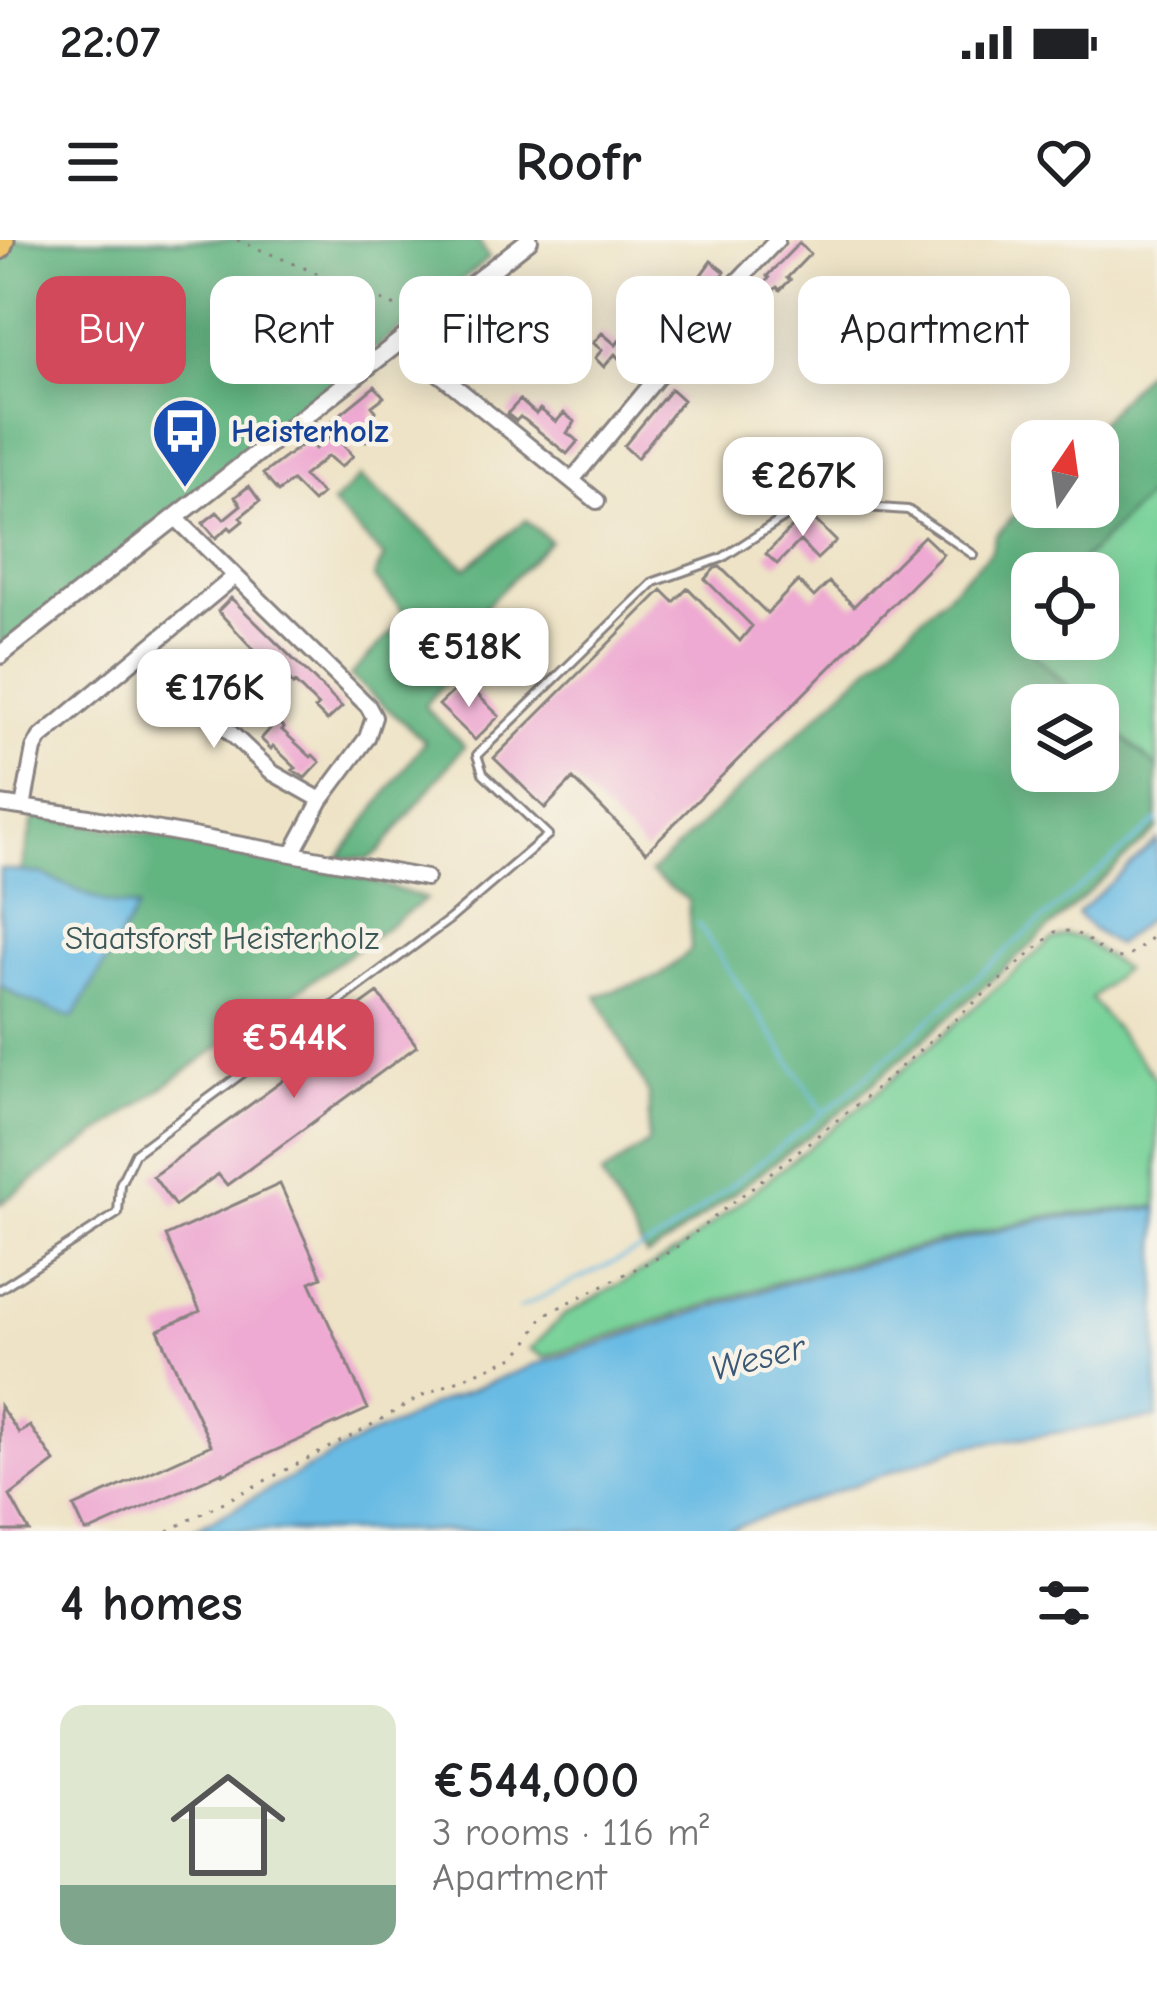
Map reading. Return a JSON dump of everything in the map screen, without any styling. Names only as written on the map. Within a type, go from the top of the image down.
[{"type":"street","points":[[484,276],[529,240]]},
{"type":"street","points":[[572,480],[777,240]]},
{"type":"street","points":[[0,655],[399,343]]},
{"type":"street","points":[[452,384],[597,501]]},
{"type":"street","points":[[176,518],[374,717],[367,738],[321,800],[292,854]]},
{"type":"street","points":[[23,807],[36,743],[234,577]]},
{"type":"street","points":[[144,650],[273,773],[321,800]]},
{"type":"street","points":[[0,804],[426,878]]},
{"type":"lane","points":[[0,1289],[118,1213],[120,1184],[135,1153],[450,920],[548,835],[483,772],[477,755],[654,582],[722,558],[807,503],[908,510],[974,555]]},
{"type":"path","points":[[237,240],[399,308]]},
{"type":"path","points":[[168,1531],[421,1396],[514,1358],[544,1315],[674,1250],[870,1094],[1055,932],[1077,932],[1111,957],[1123,958],[1157,932]]},
{"type":"green space","points":[[0,240],[478,240],[489,258],[466,276],[399,276],[399,330],[375,349],[375,276],[210,276],[210,384],[331,384],[0,648]]},
{"type":"green space","points":[[1155,361],[1157,486],[1119,524],[1119,420],[1101,420]]},
{"type":"green space","points":[[360,477],[466,568],[526,520],[550,541],[482,610],[497,625],[424,706],[464,746],[379,852],[368,859],[339,858],[425,741],[350,676],[407,616],[374,577],[384,557],[332,504]]},
{"type":"green space","points":[[1157,486],[1157,768],[1119,733],[1119,684],[1066,684],[1040,660],[1119,660],[1119,552],[1090,552]]},
{"type":"green space","points":[[1011,519],[1011,528],[1115,528],[1090,552],[1011,552],[1011,660],[1040,660],[1066,684],[1011,684],[1011,792],[1119,792],[1119,733],[1157,768],[1157,829],[837,1115],[647,1256],[601,1176],[648,1143],[649,1094],[597,996],[660,976],[691,950],[688,900],[650,873],[991,552],[996,535]]},
{"type":"green space","name":"Staatsforst Heisterholz","points":[[34,816],[357,876],[426,899],[0,1204],[0,985],[21,998],[136,908],[103,902],[41,874],[21,872]]},
{"type":"green space","points":[[1066,935],[1081,938],[1123,969],[1091,999],[1157,1080],[1157,1206],[1046,1216],[797,1276],[544,1357],[530,1349],[563,1316],[678,1251],[872,1097],[1051,940]]},
{"type":"water","points":[[1157,840],[1157,912],[1116,945],[1077,914]]},
{"type":"water","points":[[0,869],[41,874],[103,902],[137,909],[73,1018],[0,985]]},
{"type":"water","name":"Weser","points":[[1157,1208],[1157,1418],[964,1446],[724,1531],[192,1531],[372,1434],[534,1365],[796,1280],[1047,1219]]},
{"type":"building","points":[[799,243],[810,254],[780,290],[774,290],[774,276],[767,276]]},
{"type":"building","points":[[711,261],[725,272],[722,276],[700,276]]},
{"type":"building","points":[[602,333],[616,345],[616,355],[604,367],[595,358],[602,350],[593,343]]},
{"type":"building","points":[[375,386],[384,397],[372,406],[376,411],[371,416],[380,426],[366,441],[355,431],[341,443],[353,456],[341,467],[328,456],[303,476],[322,494],[313,502],[292,481],[278,492],[263,474],[308,440],[315,449],[324,442],[334,433],[327,425]]},
{"type":"building","points":[[671,389],[683,400],[637,458],[624,446]]},
{"type":"building","points":[[520,400],[536,414],[540,409],[556,422],[564,413],[575,422],[567,433],[578,441],[567,454],[525,420],[516,421],[507,414]]},
{"type":"building","points":[[249,486],[260,501],[240,517],[243,521],[216,538],[203,523],[217,512],[224,519],[241,505],[235,497]]},
{"type":"building","points":[[807,512],[836,541],[817,559],[800,541],[777,564],[766,554]]},
{"type":"building","points":[[924,536],[943,554],[646,852],[573,779],[545,808],[494,758],[662,590],[674,602],[688,588],[740,641],[752,626],[705,579],[715,568],[720,567],[767,613],[798,581],[814,597],[829,582],[854,606]]},
{"type":"building","points":[[231,598],[342,707],[327,721],[279,666],[273,672],[251,651],[218,611]]},
{"type":"building","points":[[464,681],[499,716],[475,740],[439,705]]},
{"type":"building","points":[[277,721],[320,762],[305,778],[261,739]]},
{"type":"building","points":[[378,993],[417,1046],[227,1185],[218,1174],[175,1206],[153,1176],[333,1044],[324,1032]]},
{"type":"building","points":[[280,1184],[322,1277],[310,1282],[368,1409],[85,1531],[74,1507],[211,1445],[158,1330],[200,1311],[166,1236]]},
{"type":"building","points":[[0,1406],[19,1433],[30,1426],[55,1462],[10,1496],[29,1531],[0,1531]]},
{"type":"waterway","points":[[519,1308],[664,1238],[842,1098],[1157,821]]},
{"type":"waterway","points":[[698,924],[823,1111]]},
{"type":"place","name":"Heisterholz","points":[[185,490]]}]
